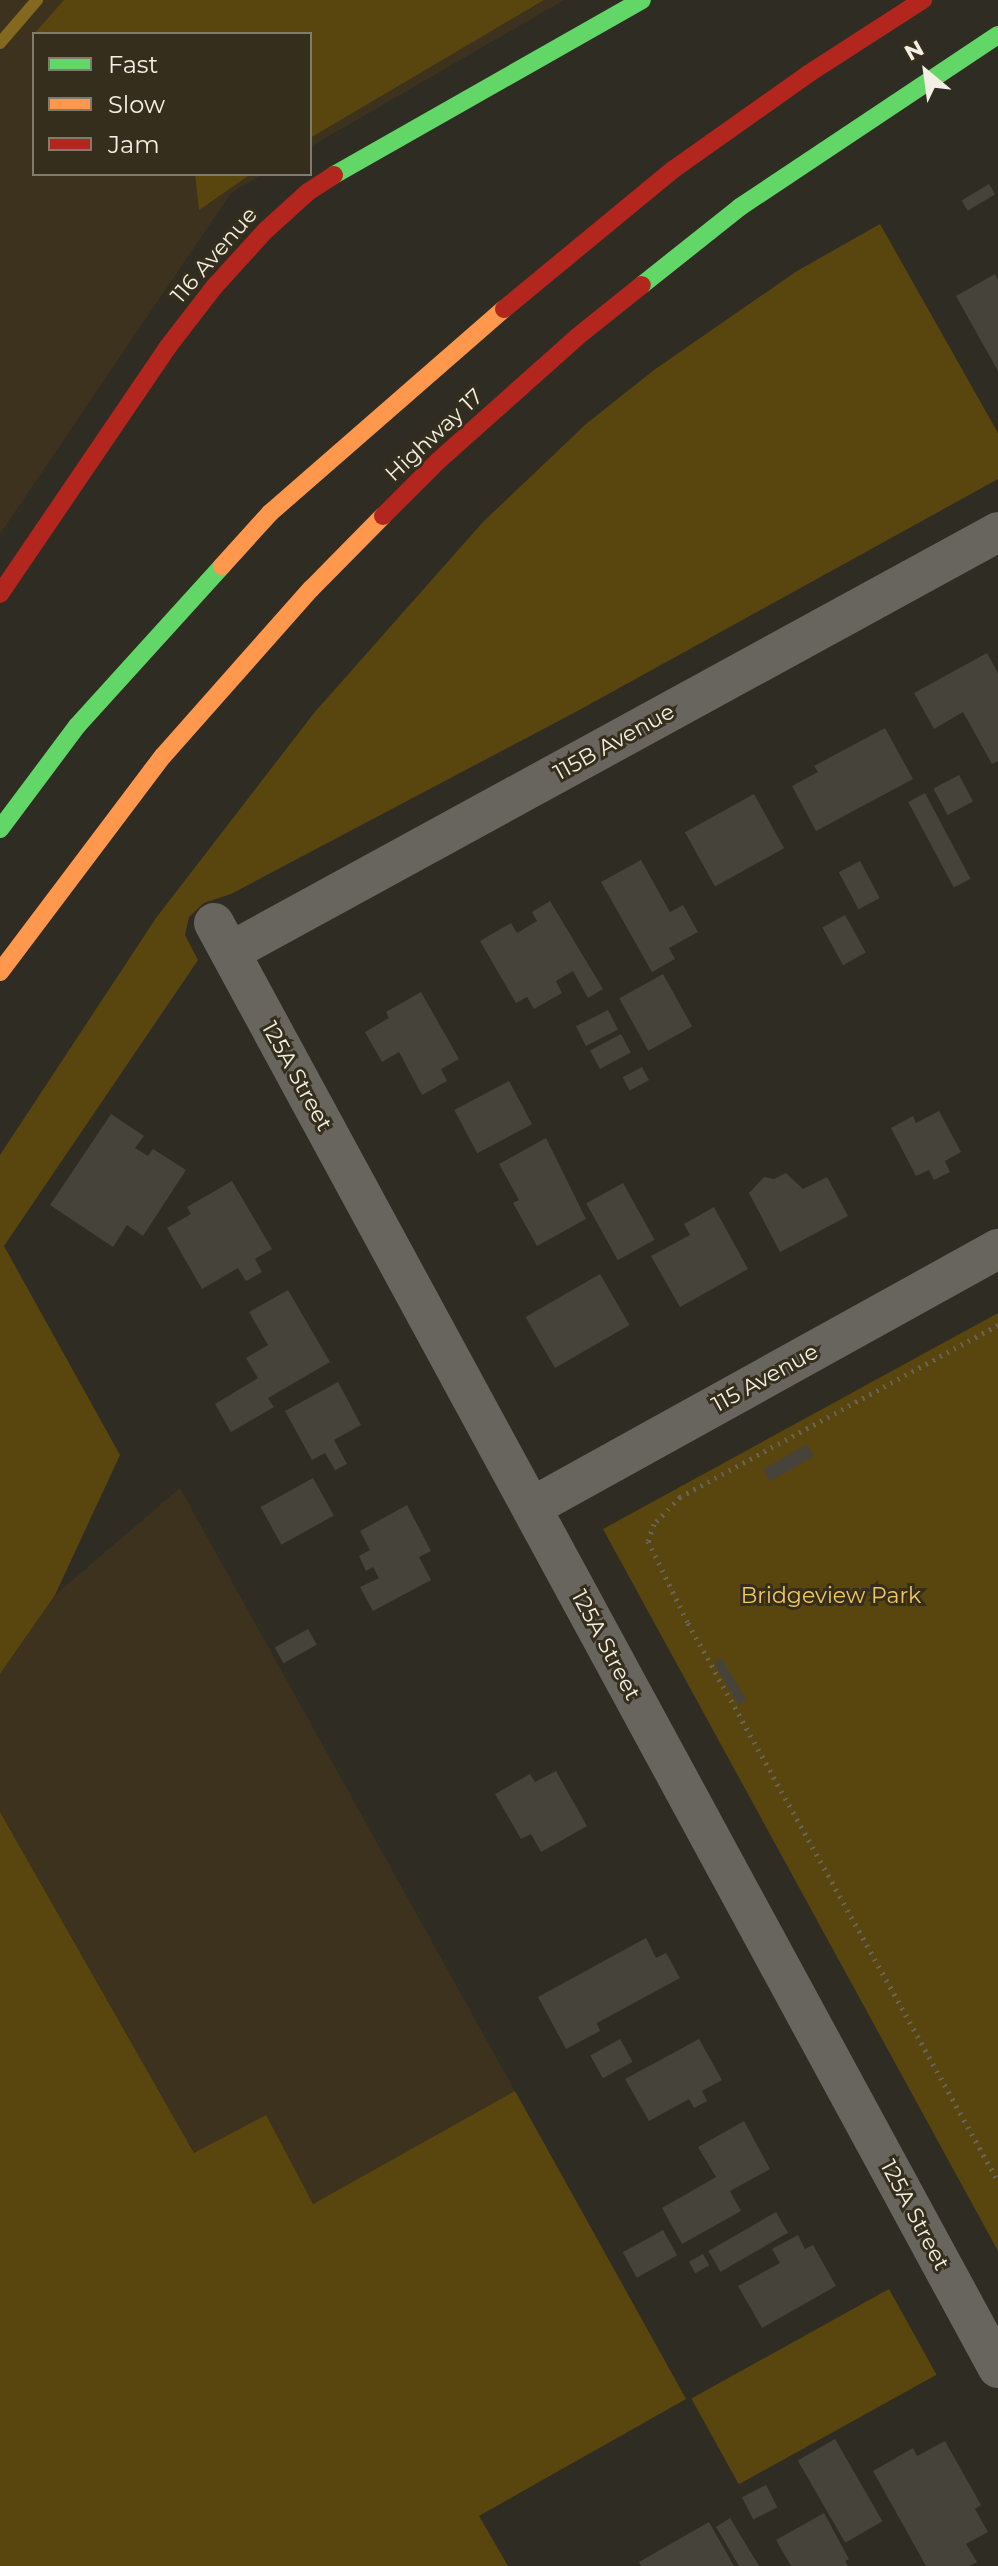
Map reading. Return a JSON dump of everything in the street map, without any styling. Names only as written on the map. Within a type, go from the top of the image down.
[{"type":"main road","name":"116 Avenue","points":[[0,594],[167,348],[215,286],[265,231],[308,192],[351,163],[642,0]]},
{"type":"main road","points":[[0,829],[77,726],[270,513],[485,325],[674,169],[808,74],[923,0]]},
{"type":"main road","name":"Highway 17","points":[[0,972],[163,756],[311,589],[438,461],[577,337],[740,207],[998,35]]},
{"type":"street","name":"115B Avenue","points":[[222,937],[998,532]]},
{"type":"street","name":"125A Street","points":[[222,937],[998,2368]]},
{"type":"street","name":"115 Avenue","points":[[532,1507],[998,1249]]},
{"type":"path","points":[[998,1325],[680,1497],[654,1524],[648,1541],[657,1565],[696,1637],[998,2181]]},
{"type":"shaded area","points":[[0,0],[564,0],[312,146],[312,32],[32,32],[32,176],[260,176],[231,193],[0,534]]},
{"type":"shaded area","points":[[180,1488],[515,2091],[313,2204],[194,2153],[0,1812],[0,1674],[55,1595]]},
{"type":"green space","points":[[64,0],[544,0],[312,137],[312,32],[36,32]]},
{"type":"green space","points":[[195,176],[248,176],[199,210]]},
{"type":"green space","points":[[880,224],[998,433],[998,479],[583,708],[231,894],[204,903],[189,917],[185,935],[198,960],[4,1246],[120,1455],[55,1595],[0,1674],[0,1155],[156,918],[314,713],[483,522],[586,424],[654,370],[797,271]]},
{"type":"green space","name":"Bridgeview Park","points":[[998,1313],[998,2251],[603,1529]]},
{"type":"green space","points":[[0,1812],[194,2153],[266,2115],[313,2204],[515,2091],[686,2399],[479,2516],[508,2566],[0,2566]]},
{"type":"green space","points":[[889,2289],[937,2375],[739,2484],[691,2399]]},
{"type":"building","points":[[989,184],[995,194],[968,211],[962,200]]},
{"type":"building","points":[[995,274],[998,280],[998,371],[956,296]]},
{"type":"building","points":[[987,653],[998,673],[998,761],[992,764],[963,712],[934,729],[914,693]]},
{"type":"building","points":[[885,728],[913,779],[816,831],[792,786],[818,772],[814,766]]},
{"type":"building","points":[[959,775],[973,801],[947,815],[933,789]]},
{"type":"building","points":[[925,793],[971,879],[954,888],[908,802]]},
{"type":"building","points":[[754,794],[784,848],[715,887],[685,832]]},
{"type":"building","points":[[641,860],[670,912],[683,905],[698,932],[669,948],[675,959],[652,972],[601,882]]},
{"type":"building","points":[[860,861],[880,898],[859,909],[839,872]]},
{"type":"building","points":[[550,901],[603,989],[588,998],[573,971],[556,981],[562,993],[534,1009],[527,997],[516,1003],[480,941],[511,923],[517,933],[537,921],[532,912]]},
{"type":"building","points":[[845,915],[866,953],[843,965],[822,928]]},
{"type":"building","points":[[663,974],[692,1026],[648,1051],[619,998]]},
{"type":"building","points":[[421,992],[459,1059],[441,1069],[447,1081],[422,1095],[399,1052],[382,1062],[365,1032],[389,1018],[386,1012]]},
{"type":"building","points":[[608,1010],[618,1030],[586,1046],[576,1026]]},
{"type":"building","points":[[621,1034],[631,1053],[600,1069],[590,1050]]},
{"type":"building","points":[[642,1067],[649,1080],[630,1091],[623,1077]]},
{"type":"building","points":[[509,1081],[532,1124],[477,1153],[454,1110]]},
{"type":"building","points":[[939,1111],[961,1152],[945,1161],[950,1172],[934,1180],[929,1170],[916,1176],[891,1128],[913,1116],[916,1123]]},
{"type":"building","points":[[111,1114],[144,1136],[135,1148],[148,1156],[153,1149],[186,1170],[143,1236],[127,1225],[113,1247],[50,1205]]},
{"type":"building","points":[[546,1138],[586,1219],[537,1246],[513,1203],[519,1200],[499,1164]]},
{"type":"building","points":[[786,1173],[803,1189],[827,1177],[848,1216],[780,1252],[749,1193],[764,1177],[774,1179]]},
{"type":"building","points":[[232,1181],[272,1249],[255,1259],[262,1272],[246,1281],[238,1268],[202,1289],[167,1228],[191,1214],[187,1207]]},
{"type":"building","points":[[623,1183],[655,1240],[618,1260],[586,1203]]},
{"type":"building","points":[[714,1207],[748,1269],[680,1307],[651,1256],[690,1235],[684,1224]]},
{"type":"building","points":[[600,1274],[630,1325],[555,1368],[526,1317]]},
{"type":"building","points":[[288,1290],[330,1362],[268,1398],[274,1407],[231,1432],[215,1404],[258,1378],[246,1358],[268,1345],[249,1312]]},
{"type":"building","points":[[338,1382],[361,1425],[334,1440],[347,1464],[335,1470],[325,1453],[312,1460],[285,1411]]},
{"type":"building","points":[[807,1444],[814,1456],[770,1482],[763,1470]]},
{"type":"building","points":[[313,1478],[334,1516],[281,1545],[261,1507]]},
{"type":"building","points":[[407,1505],[431,1551],[419,1557],[431,1580],[373,1611],[360,1587],[379,1578],[373,1567],[366,1571],[359,1556],[370,1550],[360,1531]]},
{"type":"building","points":[[308,1629],[317,1645],[283,1663],[275,1647]]},
{"type":"building","points":[[721,1658],[746,1700],[739,1705],[713,1663]]},
{"type":"building","points":[[556,1771],[587,1826],[541,1852],[531,1834],[521,1839],[495,1794],[530,1774],[535,1782]]},
{"type":"building","points":[[646,1938],[656,1958],[666,1953],[680,1978],[597,2023],[600,2031],[566,2049],[538,1997]]},
{"type":"building","points":[[620,2039],[633,2062],[603,2078],[590,2055]]},
{"type":"building","points":[[699,2039],[722,2080],[702,2091],[707,2101],[694,2108],[689,2099],[649,2121],[625,2079]]},
{"type":"building","points":[[744,2121],[770,2169],[730,2191],[741,2211],[682,2244],[662,2208],[716,2177],[698,2147]]},
{"type":"building","points":[[776,2212],[788,2233],[720,2272],[708,2251]]},
{"type":"building","points":[[663,2230],[677,2255],[637,2278],[623,2252]]},
{"type":"building","points":[[798,2235],[805,2249],[813,2245],[836,2286],[762,2328],[738,2286],[780,2263],[772,2249]]},
{"type":"building","points":[[703,2254],[709,2265],[695,2273],[689,2262]]},
{"type":"building","points":[[835,2439],[882,2521],[845,2543],[798,2460]]},
{"type":"building","points":[[945,2441],[981,2505],[975,2509],[988,2532],[966,2544],[977,2562],[969,2566],[926,2566],[873,2471],[913,2448],[917,2456]]},
{"type":"building","points":[[766,2485],[777,2507],[753,2520],[742,2497]]},
{"type":"building","points":[[824,2513],[849,2559],[845,2561],[848,2566],[791,2566],[776,2540]]},
{"type":"building","points":[[730,2518],[759,2566],[739,2566],[716,2527]]},
{"type":"building","points":[[709,2522],[734,2566],[641,2566],[639,2562]]},
{"type":"waterway","points":[[0,43],[37,0]]},
{"type":"traffic: fast","points":[[334,175],[642,0]]},
{"type":"traffic: fast","points":[[642,285],[740,207],[998,35]]},
{"type":"traffic: fast","points":[[0,829],[77,726],[222,566]]},
{"type":"traffic: slow","points":[[222,566],[270,513],[504,309]]},
{"type":"traffic: slow","points":[[0,972],[163,756],[311,589],[383,516]]},
{"type":"traffic: jam","points":[[504,309],[674,169],[808,74],[923,0]]},
{"type":"traffic: jam","points":[[0,594],[167,348],[215,286],[265,231],[308,192],[334,175]]},
{"type":"traffic: jam","points":[[383,516],[438,461],[577,337],[642,285]]}]
